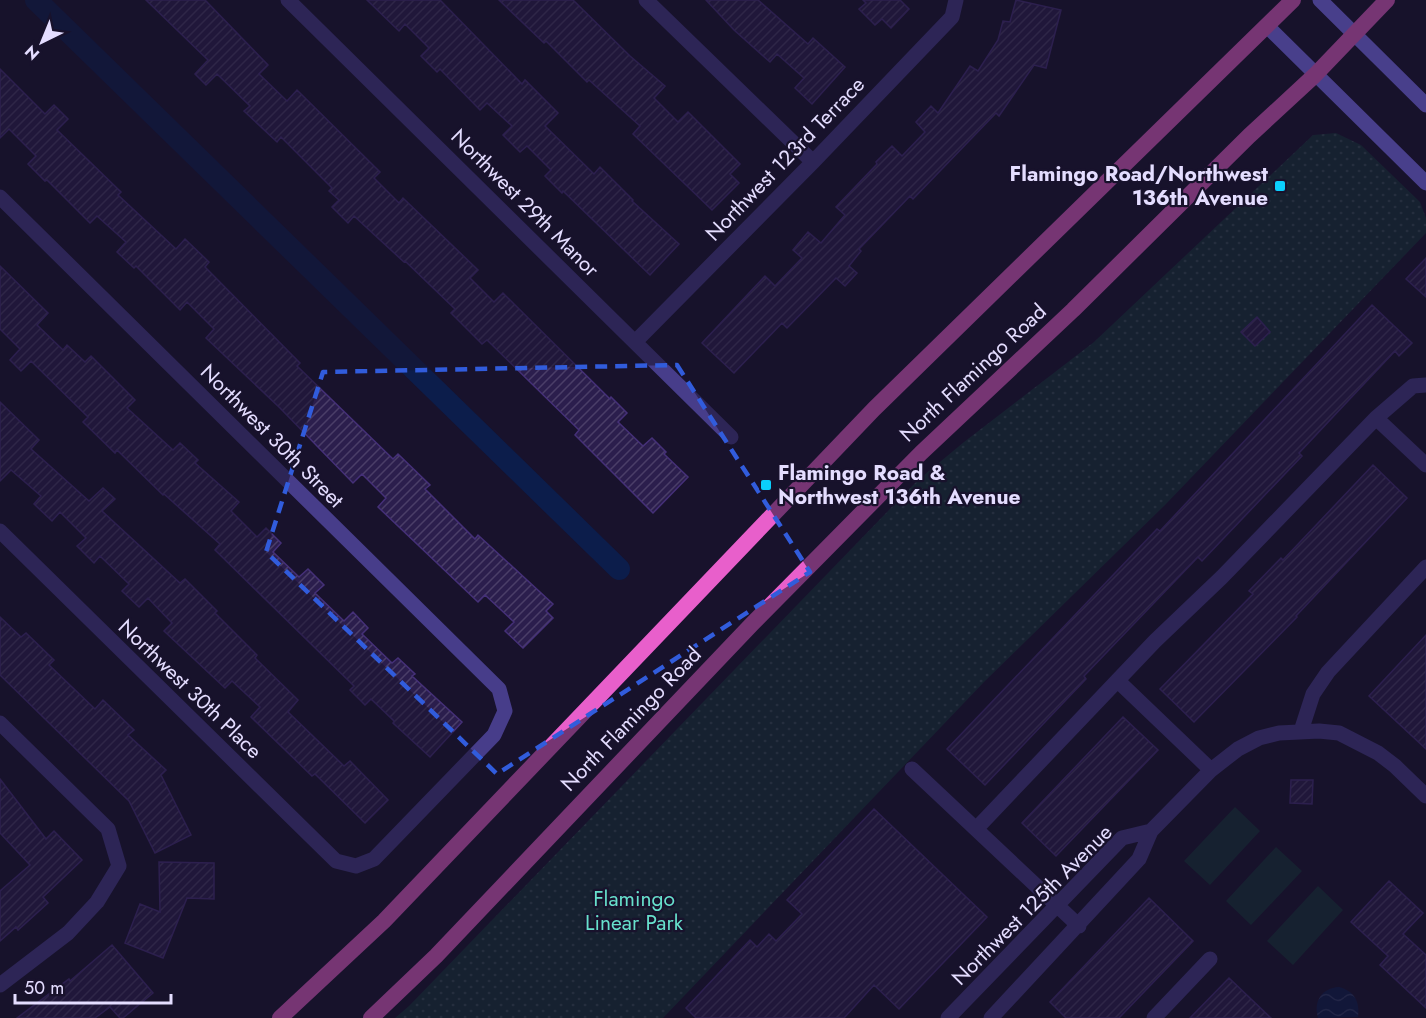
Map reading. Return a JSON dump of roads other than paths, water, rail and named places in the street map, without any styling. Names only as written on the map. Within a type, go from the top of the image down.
[{"type":"highway","name":"North Flamingo Road","points":[[280,1018],[384,921],[874,410],[1293,0]]},
{"type":"highway","name":"North Flamingo Road","points":[[371,1018],[436,956],[744,633],[921,453],[1073,310],[1248,136],[1315,75],[1387,0]]},
{"type":"main road","points":[[1320,0],[1426,105]]},
{"type":"main road","points":[[1267,26],[1426,183]]},
{"type":"street","name":"Northwest 29th Manor","points":[[288,0],[731,437]]},
{"type":"street","points":[[646,0],[813,162]]},
{"type":"street","name":"Northwest 123rd Terrace","points":[[636,341],[813,162],[952,16],[957,0]]},
{"type":"street","name":"Northwest 30th Street","points":[[0,197],[499,689],[505,711],[494,735],[374,859],[356,866]]},
{"type":"street","points":[[976,829],[1155,641],[1222,577],[1376,418],[1413,386],[1426,385]]},
{"type":"street","points":[[1376,418],[1426,465]]},
{"type":"street","name":"Northwest 30th Place","points":[[0,531],[336,861],[356,866]]},
{"type":"street","points":[[1426,567],[1328,672],[1313,694],[1301,731],[1339,733],[1360,742],[1395,766],[1426,796]]},
{"type":"street","points":[[1118,681],[1211,770]]},
{"type":"street","points":[[0,724],[108,829],[119,866],[97,902],[69,933],[0,986]]},
{"type":"street","name":"Northwest 125th Avenue","points":[[991,1018],[1139,859],[1151,831],[1211,770],[1238,749],[1259,738],[1301,731]]},
{"type":"street","points":[[912,769],[1079,926]]},
{"type":"street","name":"Northwest 125th Avenue","points":[[948,1018],[1122,838],[1151,831]]},
{"type":"street","points":[[1154,1018],[1210,959]]},
{"type":"water","points":[[1339,987],[1349,991],[1355,998],[1358,1017],[1318,1018],[1317,1006],[1320,996],[1328,990]]},
{"type":"waterway","points":[[36,0],[619,569]]},
{"type":"place","name":"Flamingo Road/Northwest 136th Avenue","points":[[1280,186]]},
{"type":"place","name":"Flamingo Road & Northwest 136th Avenue","points":[[766,485]]},
{"type":"park label","name":"Flamingo Linear Park","points":[[634,911]]}]
